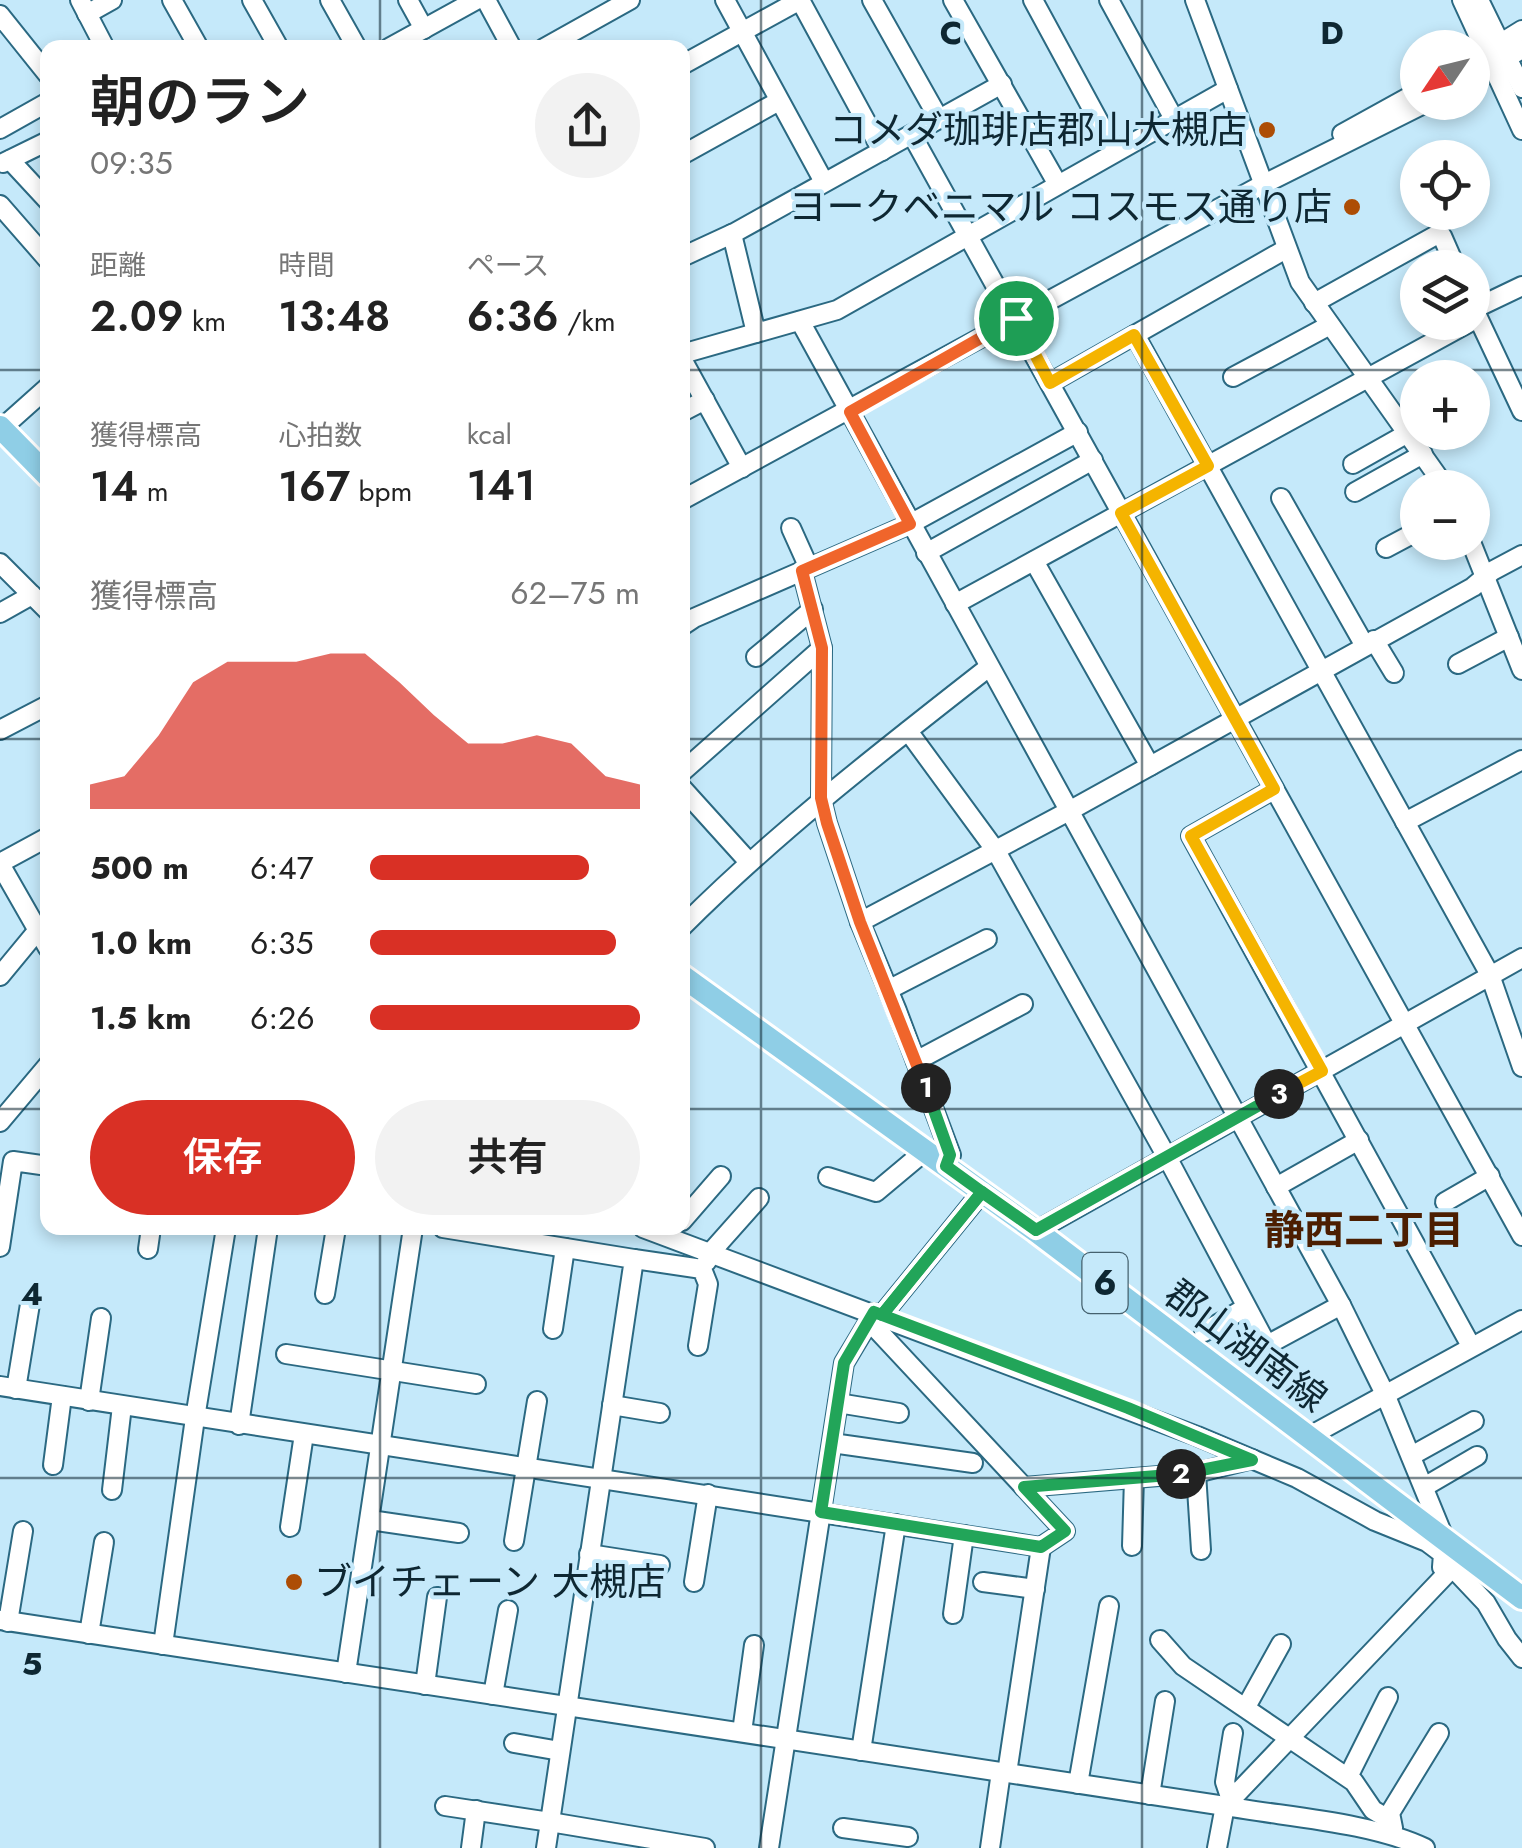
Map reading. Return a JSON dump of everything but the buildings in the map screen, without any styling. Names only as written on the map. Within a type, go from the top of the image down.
[{"type":"main road","points":[[1,427],[40,468]]},
{"type":"main road","name":"郡山湖南線","points":[[690,982],[1036,1230],[1308,1437],[1452,1558],[1522,1598]]},
{"type":"street","points":[[101,40],[83,7],[112,0]]},
{"type":"street","points":[[172,0],[194,40]]},
{"type":"street","points":[[252,0],[275,40]]},
{"type":"street","points":[[330,0],[352,40]]},
{"type":"street","points":[[408,0],[424,29]]},
{"type":"street","points":[[404,40],[476,0]]},
{"type":"street","points":[[486,0],[508,40]]},
{"type":"street","points":[[558,40],[630,0]]},
{"type":"street","points":[[724,0],[824,182]]},
{"type":"street","points":[[690,61],[800,0],[882,151]]},
{"type":"street","points":[[872,0],[939,119]]},
{"type":"street","points":[[953,0],[1056,183]]},
{"type":"street","points":[[1033,0],[1115,151]]},
{"type":"street","points":[[1108,0],[1174,118]]},
{"type":"street","points":[[1195,0],[1300,282],[1400,423]]},
{"type":"street","points":[[1462,0],[1522,88]]},
{"type":"street","points":[[1479,0],[1522,130]]},
{"type":"street","points":[[0,15],[40,65]]},
{"type":"street","points":[[1497,55],[1522,30]]},
{"type":"street","points":[[690,253],[732,234],[1002,84]]},
{"type":"street","points":[[690,355],[836,310],[1228,89]]},
{"type":"street","points":[[690,151],[780,102]]},
{"type":"street","points":[[1262,185],[1310,152],[1400,102]]},
{"type":"street","points":[[0,129],[40,106]]},
{"type":"street","points":[[690,496],[1262,185],[1400,116]]},
{"type":"street","points":[[912,134],[1522,1236]]},
{"type":"street","points":[[40,145],[5,162],[40,194]]},
{"type":"street","points":[[0,205],[40,251]]},
{"type":"street","points":[[732,234],[756,334]]},
{"type":"street","points":[[1409,250],[1438,234],[1448,250]]},
{"type":"street","points":[[1050,383],[1286,249]]},
{"type":"street","points":[[1314,303],[1400,255]]},
{"type":"street","points":[[1490,305],[1522,286]]},
{"type":"street","points":[[800,321],[1341,1306],[1385,1394],[1452,1558],[1522,1658]]},
{"type":"street","points":[[1233,378],[1330,324]]},
{"type":"street","points":[[1134,335],[1490,974],[1522,1067]]},
{"type":"street","points":[[955,604],[1429,340]]},
{"type":"street","points":[[1486,340],[1522,411]]},
{"type":"street","points":[[690,373],[742,468]]},
{"type":"street","points":[[1,427],[40,394]]},
{"type":"street","points":[[690,408],[704,400]]},
{"type":"street","points":[[690,622],[910,524],[1078,432]]},
{"type":"street","points":[[1353,464],[1400,438]]},
{"type":"street","points":[[1420,450],[1434,470]]},
{"type":"street","points":[[1355,492],[1423,454]]},
{"type":"street","points":[[926,553],[1093,460]]},
{"type":"street","points":[[1281,498],[1370,643],[1394,673]]},
{"type":"street","points":[[791,528],[806,569],[822,648],[821,798],[860,922],[950,1155],[946,1166]]},
{"type":"street","points":[[1386,548],[1400,540]]},
{"type":"street","points":[[860,922],[1324,671],[1522,555]]},
{"type":"street","points":[[1478,560],[1522,670]]},
{"type":"street","points":[[1034,561],[1150,766]]},
{"type":"street","points":[[0,564],[40,603]]},
{"type":"street","points":[[0,613],[32,595]]},
{"type":"street","points":[[756,657],[813,609]]},
{"type":"street","points":[[1458,664],[1509,638]]},
{"type":"street","points":[[690,765],[822,648]]},
{"type":"street","points":[[690,911],[821,798],[988,667]]},
{"type":"street","points":[[0,730],[40,709]]},
{"type":"street","points":[[908,731],[996,851],[1167,1157],[1267,1346],[1341,1306]]},
{"type":"street","points":[[1405,822],[1522,760]]},
{"type":"street","points":[[1274,789],[1191,836],[1471,1346]]},
{"type":"street","points":[[690,797],[748,862]]},
{"type":"street","points":[[40,842],[0,864],[40,924]]},
{"type":"street","points":[[0,976],[40,931]]},
{"type":"street","points":[[888,990],[987,939]]},
{"type":"street","points":[[1036,1230],[1522,958]]},
{"type":"street","points":[[916,1061],[1024,1004]]},
{"type":"street","points":[[0,1122],[40,1074]]},
{"type":"street","points":[[1276,1186],[1359,1140]]},
{"type":"street","points":[[828,1177],[876,1192],[926,1151]]},
{"type":"street","points":[[0,1249],[13,1161],[40,1165]]},
{"type":"street","points":[[690,1212],[721,1176]]},
{"type":"street","points":[[1445,1202],[1490,1176]]},
{"type":"street","points":[[770,1848],[844,1363],[875,1316],[982,1192]]},
{"type":"street","points":[[698,1346],[708,1284],[702,1270],[711,1252],[759,1198]]},
{"type":"street","points":[[148,1250],[149,1235]]},
{"type":"street","points":[[164,1645],[225,1235]]},
{"type":"street","points":[[239,1424],[267,1235]]},
{"type":"street","points":[[325,1294],[335,1235]]},
{"type":"street","points":[[346,1674],[413,1235]]},
{"type":"street","points":[[486,1235],[702,1270]]},
{"type":"street","points":[[679,1235],[711,1252],[1128,1408],[1298,1478],[1375,1521],[1427,1542],[1443,1554],[1442,1567],[1452,1558]]},
{"type":"street","points":[[554,1329],[565,1248]]},
{"type":"street","points":[[546,1848],[634,1260]]},
{"type":"street","points":[[30,1304],[8,1388],[1041,1547],[1065,1531],[875,1316]]},
{"type":"street","points":[[1204,1332],[1246,1308]]},
{"type":"street","points":[[88,1401],[101,1318]]},
{"type":"street","points":[[1308,1437],[1522,1320]]},
{"type":"street","points":[[286,1354],[476,1384]]},
{"type":"street","points":[[53,1465],[62,1396]]},
{"type":"street","points":[[514,1541],[537,1401]]},
{"type":"street","points":[[838,1403],[898,1413]]},
{"type":"street","points":[[612,1404],[660,1414]]},
{"type":"street","points":[[112,1490],[122,1406]]},
{"type":"street","points":[[1410,1456],[1474,1422]]},
{"type":"street","points":[[290,1528],[304,1434]]},
{"type":"street","points":[[832,1443],[973,1464]]},
{"type":"street","points":[[1424,1488],[1477,1456]]},
{"type":"street","points":[[1024,1487],[1196,1472],[1252,1460]]},
{"type":"street","points":[[1196,1472],[1201,1550]]},
{"type":"street","points":[[1132,1546],[1134,1478]]},
{"type":"street","points":[[694,1582],[708,1494]]},
{"type":"street","points":[[370,1520],[459,1533]]},
{"type":"street","points":[[861,1751],[896,1524]]},
{"type":"street","points":[[23,1531],[4,1621],[1150,1795],[1392,1828]]},
{"type":"street","points":[[953,1614],[964,1535]]},
{"type":"street","points":[[90,1634],[104,1542]]},
{"type":"street","points":[[990,1848],[1041,1547]]},
{"type":"street","points":[[589,1554],[660,1565]]},
{"type":"street","points":[[1228,1803],[1452,1558]]},
{"type":"street","points":[[983,1582],[1035,1588]]},
{"type":"street","points":[[424,1685],[437,1597]]},
{"type":"street","points":[[1078,1784],[1109,1606]]},
{"type":"street","points":[[493,1695],[508,1610]]},
{"type":"street","points":[[1160,1640],[1184,1666],[1348,1777],[1392,1828],[1425,1848]]},
{"type":"street","points":[[1246,1706],[1281,1644]]},
{"type":"street","points":[[742,1732],[754,1645]]},
{"type":"street","points":[[1348,1777],[1388,1697]]},
{"type":"street","points":[[1150,1795],[1165,1702]]},
{"type":"street","points":[[1217,1848],[1228,1803],[1225,1782],[1233,1733]]},
{"type":"street","points":[[1392,1828],[1390,1813],[1440,1734]]},
{"type":"street","points":[[514,1744],[560,1751]]},
{"type":"street","points":[[446,1806],[659,1845],[705,1848]]},
{"type":"street","points":[[470,1848],[476,1810]]},
{"type":"street","points":[[839,1848],[844,1822],[908,1836]]},
{"type":"place","name":"コメダ珈琲店郡山大槻店","points":[[1267,130]]},
{"type":"place","name":"ヨークベニマル コスモス通り店","points":[[1352,207]]},
{"type":"place","name":"ブイチェーン 大槻店","points":[[294,1582]]},
{"type":"district","name":"静西二丁目","points":[[1364,1230]]},
{"type":"route","points":[[1016,318],[850,412],[910,524],[802,571],[822,648],[821,798],[827,823],[860,922],[950,1155],[946,1166],[982,1192],[882,1315],[874,1312],[849,1350],[821,1512],[1041,1547],[1065,1531],[1024,1487],[1196,1472],[1252,1460],[1128,1408],[882,1315],[932,1254],[982,1192],[1036,1230],[1322,1071],[1191,836],[1274,789],[1121,513],[1208,466],[1134,335],[1050,383],[1016,318]]}]
